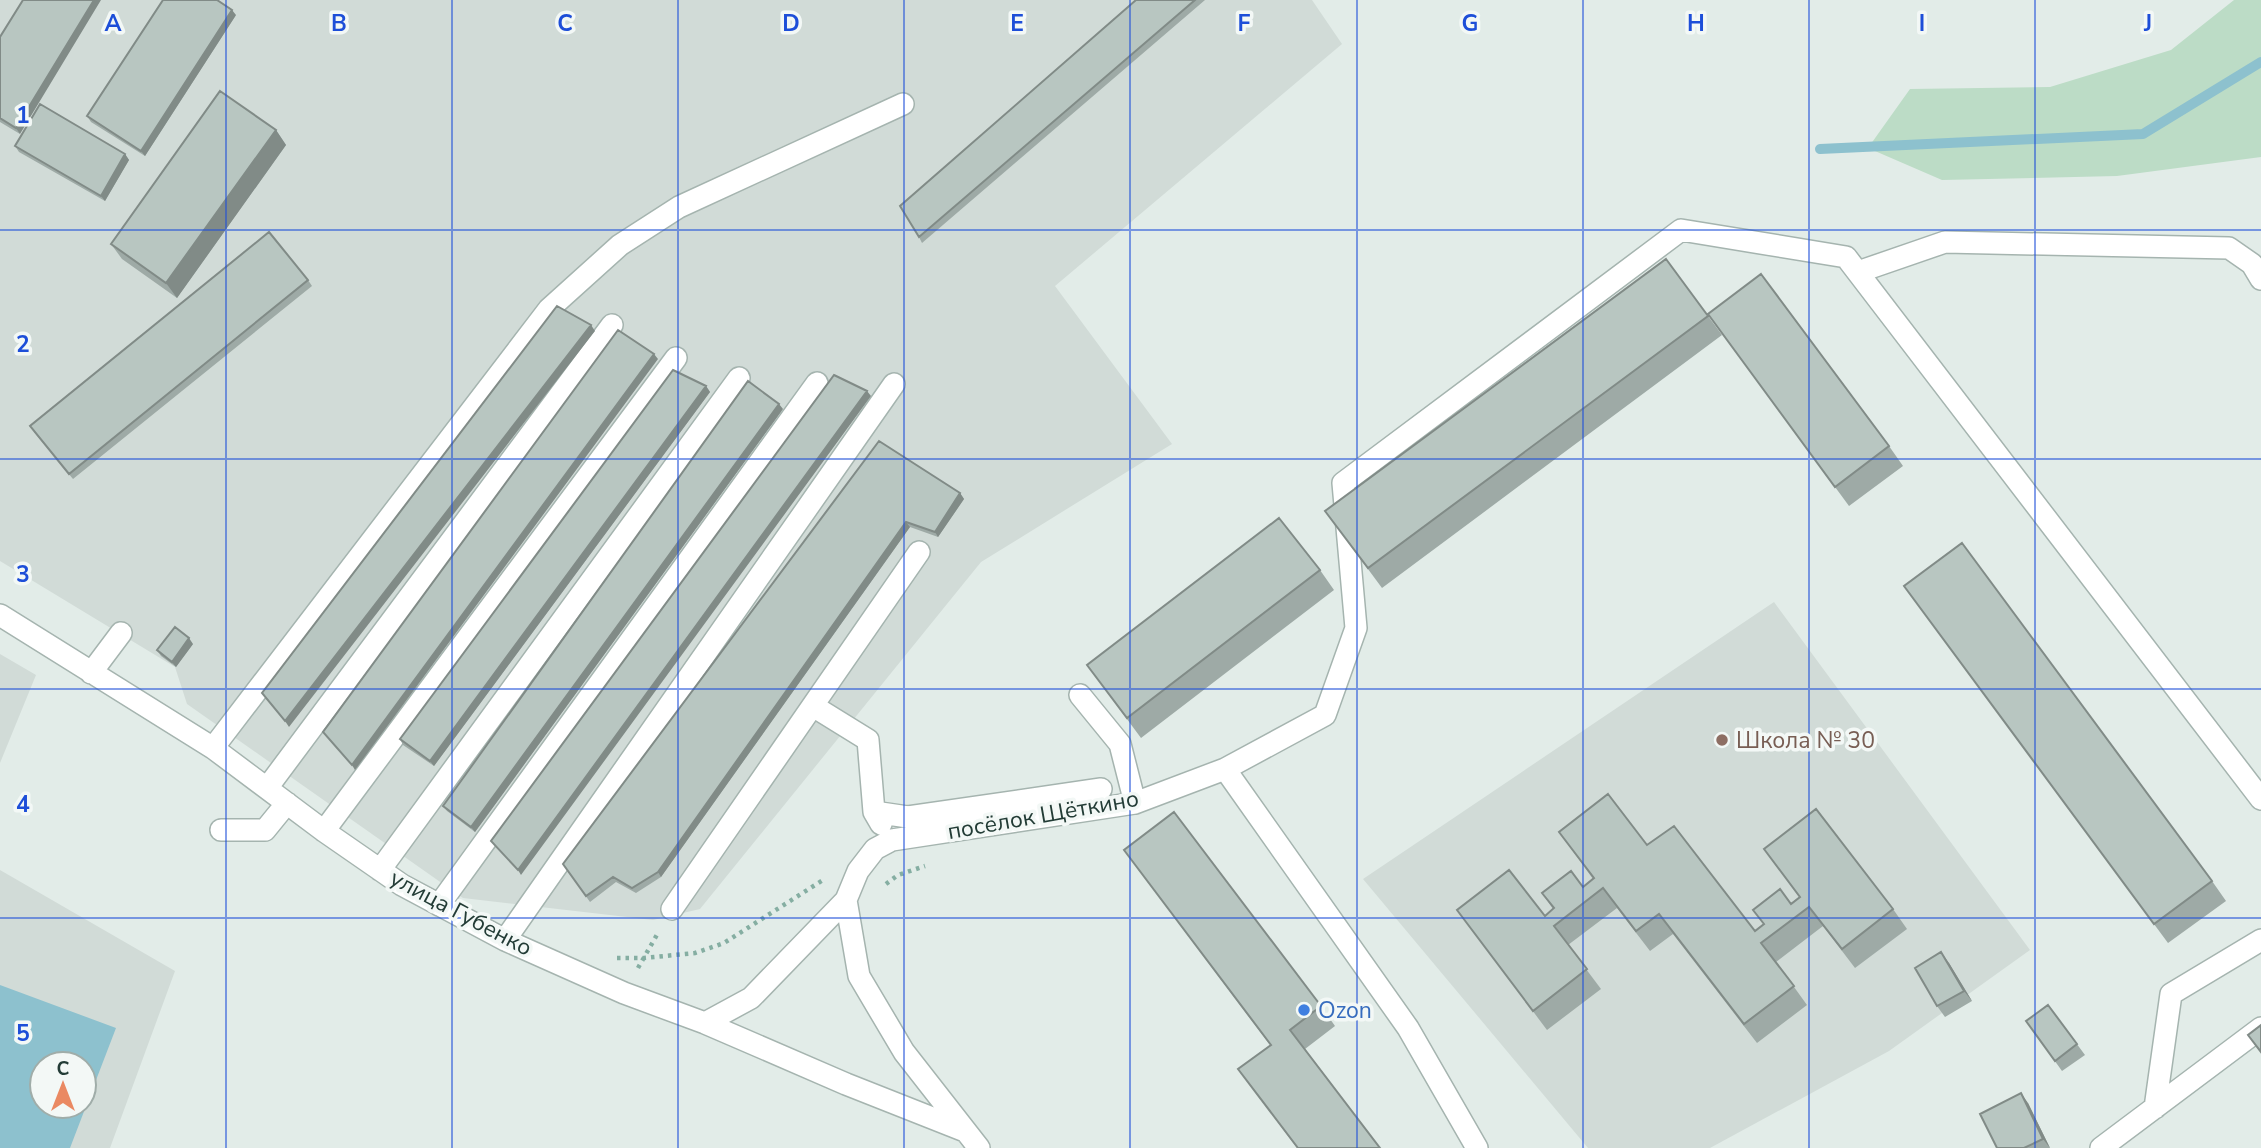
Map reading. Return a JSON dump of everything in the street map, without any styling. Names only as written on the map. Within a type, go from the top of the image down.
[{"type":"street","points":[[213,748],[549,309],[620,244],[680,207],[903,104]]},
{"type":"street","name":"посёлок Щёткино","points":[[892,840],[1135,803],[1225,769],[1325,715],[1356,628],[1343,483],[1681,230],[1846,257],[1858,272]]},
{"type":"street","points":[[2257,271],[2229,248],[1945,242],[1858,272],[2261,799]]},
{"type":"street","points":[[267,788],[612,325]]},
{"type":"street","points":[[324,831],[677,358]]},
{"type":"street","points":[[380,870],[739,378]]},
{"type":"street","points":[[439,905],[817,383]]},
{"type":"street","points":[[505,940],[894,384]]},
{"type":"street","points":[[672,909],[919,552]]},
{"type":"street","name":"улица Губенко","points":[[0,615],[213,748],[380,870],[439,905],[505,940],[624,993],[705,1023],[846,1084],[965,1131]]},
{"type":"street","points":[[92,673],[121,633]]},
{"type":"street","points":[[1080,695],[1120,744],[1135,803]]},
{"type":"street","points":[[705,1023],[751,998],[846,900],[858,871],[875,849],[892,840],[874,812],[868,740],[813,706]]},
{"type":"street","points":[[1225,769],[1408,1028],[1477,1148]]},
{"type":"street","points":[[874,812],[908,817],[1101,789]]},
{"type":"street","points":[[221,830],[265,830],[287,803]]},
{"type":"street","points":[[846,900],[859,976],[904,1052],[979,1148]]},
{"type":"street","points":[[2155,1108],[2171,994],[2261,940]]},
{"type":"street","points":[[2101,1148],[2261,1028]]},
{"type":"path","points":[[882,888],[898,875],[934,863]]},
{"type":"path","points":[[577,972],[586,958],[644,958],[695,953],[724,943],[843,868],[858,871]]},
{"type":"path","points":[[624,993],[672,909]]},
{"type":"shaded area","points":[[0,0],[1312,0],[1342,44],[1055,286],[1172,444],[981,562],[700,909],[653,920],[463,898],[187,704],[175,667],[0,561]]},
{"type":"shaded area","name":"Школа № 30","points":[[1774,602],[2030,950],[1889,1051],[1710,1148],[1588,1148],[1363,879]]},
{"type":"shaded area","points":[[0,654],[36,675],[0,763]]},
{"type":"shaded area","points":[[0,870],[175,971],[110,1148],[0,1148]]},
{"type":"green space","points":[[2234,0],[2261,0],[2261,157],[2117,176],[1942,180],[1868,148],[1910,89],[2050,87],[2171,50]]},
{"type":"water","points":[[0,985],[116,1028],[98,1075],[98,1050],[28,1050],[28,1120],[81,1120],[70,1148],[0,1148]]},
{"type":"building","points":[[23,0],[94,0],[16,128],[0,118],[0,37]]},
{"type":"building","points":[[163,0],[217,0],[232,10],[141,151],[87,116]]},
{"type":"building","points":[[1136,0],[1195,0],[919,237],[900,206]]},
{"type":"building","points":[[220,91],[276,130],[166,283],[111,244]]},
{"type":"building","points":[[40,104],[125,154],[101,196],[15,146]]},
{"type":"building","points":[[269,232],[308,280],[69,474],[30,426]]},
{"type":"building","points":[[1666,259],[1708,316],[1368,568],[1325,511]]},
{"type":"building","points":[[1761,274],[1889,446],[1835,487],[1708,314]]},
{"type":"building","points":[[557,306],[591,325],[285,721],[262,693]]},
{"type":"building","points":[[618,330],[654,354],[352,765],[323,732]]},
{"type":"building","points":[[673,370],[706,386],[430,761],[400,739]]},
{"type":"building","points":[[834,375],[867,391],[518,870],[491,841]]},
{"type":"building","points":[[748,381],[779,404],[471,827],[443,806]]},
{"type":"building","points":[[879,441],[960,493],[935,532],[906,522],[658,872],[632,888],[613,877],[586,896],[563,864]]},
{"type":"building","points":[[1279,518],[1320,570],[1127,718],[1087,665]]},
{"type":"building","points":[[1962,543],[2212,881],[2154,924],[1904,586]]},
{"type":"building","points":[[175,627],[189,638],[172,662],[157,650]]},
{"type":"building","points":[[1608,794],[1647,845],[1674,826],[1755,931],[1764,924],[1753,910],[1780,889],[1791,904],[1800,897],[1764,849],[1816,809],[1893,909],[1842,949],[1809,907],[1761,943],[1794,986],[1744,1024],[1659,914],[1636,931],[1603,888],[1554,926],[1587,969],[1533,1011],[1457,910],[1509,870],[1545,916],[1554,908],[1542,893],[1571,871],[1583,887],[1594,878],[1559,832]]},
{"type":"building","points":[[1174,812],[1321,1006],[1290,1030],[1380,1148],[1298,1148],[1238,1069],[1271,1045],[1124,850]]},
{"type":"building","points":[[1941,952],[1964,991],[1937,1006],[1915,968]]},
{"type":"building","points":[[2048,1005],[2077,1044],[2055,1061],[2026,1021]]},
{"type":"building","points":[[2261,1025],[2261,1052],[2248,1035]]},
{"type":"building","points":[[2021,1093],[2043,1139],[2024,1148],[1997,1148],[1980,1114]]},
{"type":"waterway","points":[[1820,149],[2143,134],[2261,62]]},
{"type":"place","name":"Школа № 30","points":[[1722,740]]},
{"type":"place","name":"Ozon","points":[[1304,1010]]}]
